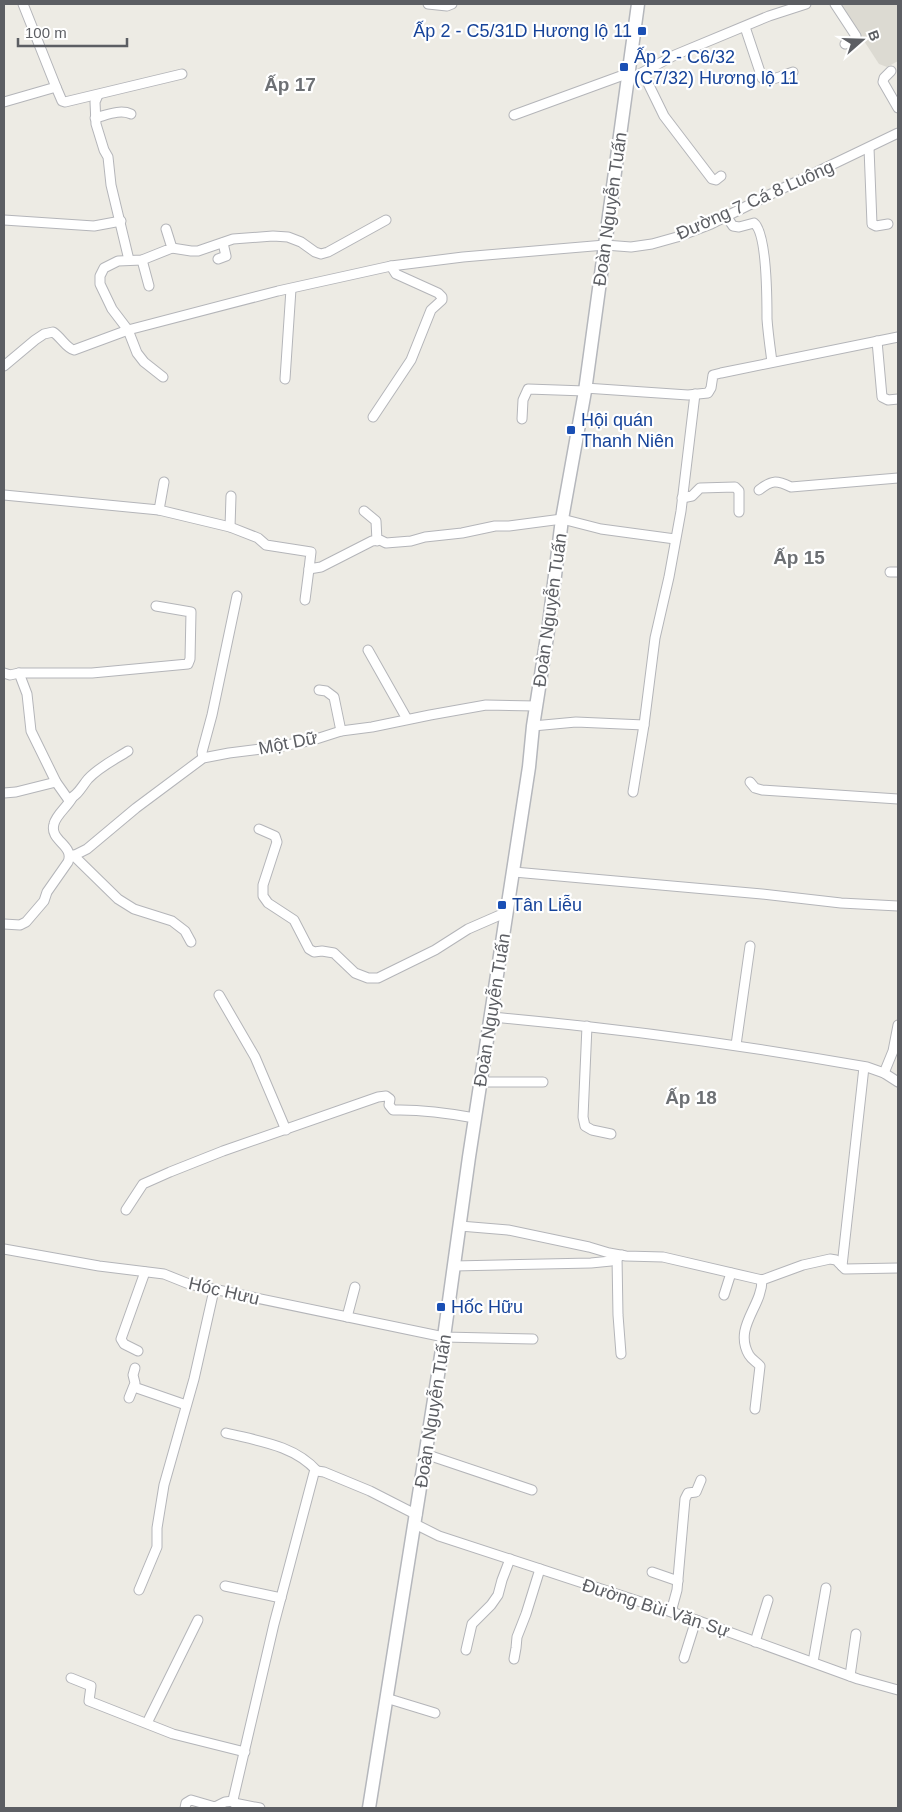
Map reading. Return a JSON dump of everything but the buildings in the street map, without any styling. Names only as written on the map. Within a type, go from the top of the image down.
[{"type":"main road","name":"Đoàn Nguyễn Tuấn","points":[[369,1808],[416,1520],[475,1118],[514,872],[562,519],[585,389],[606,246],[638,4]]},
{"type":"street","points":[[23,4],[63,102],[182,74]]},
{"type":"street","points":[[428,4],[447,6],[452,4]]},
{"type":"street","points":[[514,115],[642,73],[675,55],[769,16],[806,4]]},
{"type":"street","points":[[835,4],[856,36],[853,41],[845,44]]},
{"type":"street","points":[[745,27],[762,78],[770,80],[793,72]]},
{"type":"street","points":[[891,71],[884,78],[883,82],[898,108]]},
{"type":"street","points":[[642,73],[664,116],[706,171],[715,181],[721,176]]},
{"type":"street","points":[[4,102],[56,87]]},
{"type":"street","points":[[98,95],[95,102],[96,118],[104,150],[108,158],[111,185],[129,260]]},
{"type":"street","points":[[96,118],[126,111],[131,114]]},
{"type":"street","name":"Đường 7 Cá 8 Luông","points":[[4,366],[44,334],[54,332],[74,350],[128,330],[391,266],[463,256],[606,246],[631,247],[652,244],[677,237],[726,216],[898,133]]},
{"type":"street","points":[[869,148],[872,224],[876,226],[888,224]]},
{"type":"street","points":[[726,216],[733,226],[754,223],[759,228],[766,269],[767,318],[772,362]]},
{"type":"street","points":[[4,220],[94,226],[121,221]]},
{"type":"street","points":[[163,377],[138,353],[128,330],[112,309],[102,289],[100,280],[104,268],[118,261],[142,260],[172,248],[190,252],[198,251],[248,237],[288,237],[301,242],[321,254],[386,220]]},
{"type":"street","points":[[166,229],[172,248]]},
{"type":"street","points":[[218,259],[226,256],[223,243]]},
{"type":"street","points":[[142,260],[149,286]]},
{"type":"street","points":[[373,417],[410,360],[431,310],[442,300],[442,296],[438,293],[396,274],[391,266]]},
{"type":"street","points":[[285,379],[291,289]]},
{"type":"street","points":[[522,419],[523,400],[528,389],[585,389],[695,394],[708,392],[711,388],[713,375],[898,337]]},
{"type":"street","points":[[877,341],[882,398],[888,400],[898,399]]},
{"type":"street","points":[[633,792],[644,726],[655,638],[676,538],[695,394]]},
{"type":"street","points":[[759,490],[774,482],[791,487],[898,478]]},
{"type":"street","points":[[159,510],[164,482]]},
{"type":"street","points":[[682,498],[692,496],[700,488],[735,487],[739,491],[739,512]]},
{"type":"street","points":[[4,495],[159,510],[230,527],[258,538],[266,544],[311,552],[305,600]]},
{"type":"street","points":[[230,527],[231,496]]},
{"type":"street","points":[[364,511],[376,521],[376,541]]},
{"type":"street","points":[[310,569],[321,567],[365,543],[376,541],[411,541],[495,526],[562,519],[601,529],[676,538]]},
{"type":"street","points":[[203,758],[202,752],[212,715],[237,596]]},
{"type":"street","points":[[4,673],[10,675],[19,673],[92,673],[188,664],[190,659],[191,612],[156,606]]},
{"type":"street","points":[[368,650],[407,720]]},
{"type":"street","points":[[19,673],[27,694],[32,731],[56,782],[68,799],[72,798]]},
{"type":"street","points":[[319,690],[330,693],[334,697],[341,731]]},
{"type":"street","name":"Một Dữ","points":[[72,856],[87,848],[136,808],[203,758],[217,754],[277,747],[313,740],[341,731],[486,706],[536,706]]},
{"type":"street","points":[[533,726],[576,722],[644,726]]},
{"type":"street","points":[[128,751],[100,768],[72,798],[68,806],[55,820],[53,829],[57,838],[72,856],[118,899],[134,909],[172,920],[185,931],[192,942]]},
{"type":"street","points":[[4,793],[16,792],[56,782]]},
{"type":"street","points":[[750,782],[755,788],[762,790],[898,799]]},
{"type":"street","points":[[259,829],[274,836],[277,842],[263,885],[263,896],[268,903],[294,920],[309,949],[314,952],[334,953],[348,967],[361,976],[378,978],[435,950],[468,929],[507,912]]},
{"type":"street","points":[[4,924],[20,925],[26,922],[44,901],[47,892],[72,856]]},
{"type":"street","points":[[514,872],[762,894],[841,903],[898,906]]},
{"type":"street","points":[[736,1045],[750,946]]},
{"type":"street","points":[[219,995],[255,1056],[286,1130]]},
{"type":"street","points":[[491,1017],[587,1026],[736,1045],[864,1067],[884,1073],[898,1082]]},
{"type":"street","points":[[884,1073],[894,1051],[898,1025]]},
{"type":"street","points":[[587,1026],[583,1117],[585,1126],[592,1130],[611,1134]]},
{"type":"street","points":[[842,1266],[864,1067]]},
{"type":"street","points":[[481,1082],[543,1082]]},
{"type":"street","points":[[126,1210],[143,1184],[223,1151],[386,1096],[390,1099],[389,1105],[393,1110],[415,1109],[475,1118]]},
{"type":"street","points":[[460,1226],[508,1230],[620,1256],[663,1257],[762,1280],[818,1261],[830,1259],[836,1260],[846,1269],[898,1268]]},
{"type":"street","name":"Hóc Hưu","points":[[4,1249],[99,1266],[164,1274],[189,1284],[214,1290],[444,1337],[532,1339]]},
{"type":"street","points":[[454,1266],[591,1264],[620,1256]]},
{"type":"street","points":[[620,1256],[618,1315],[621,1354]]},
{"type":"street","points":[[138,1351],[124,1344],[121,1339],[145,1272]]},
{"type":"street","points":[[724,1295],[731,1273]]},
{"type":"street","points":[[754,1409],[760,1366],[749,1355],[744,1343],[744,1334],[746,1322],[761,1289],[762,1280]]},
{"type":"street","points":[[347,1317],[355,1286]]},
{"type":"street","points":[[139,1590],[157,1547],[157,1528],[164,1485],[194,1379],[214,1290]]},
{"type":"street","points":[[129,1398],[134,1386],[133,1375],[135,1368]]},
{"type":"street","points":[[134,1386],[186,1405]]},
{"type":"street","name":"Đường Bùi Văn Sự","points":[[226,1433],[282,1447],[305,1460],[317,1471],[324,1472],[370,1491],[439,1536],[696,1620],[850,1676],[898,1690]]},
{"type":"street","points":[[425,1454],[532,1490]]},
{"type":"street","points":[[233,1801],[281,1598],[313,1476],[317,1471]]},
{"type":"street","points":[[671,1612],[678,1581],[685,1499],[688,1493],[696,1492],[701,1480]]},
{"type":"street","points":[[466,1650],[472,1624],[492,1605],[498,1595],[510,1559]]},
{"type":"street","points":[[514,1658],[517,1637],[540,1569]]},
{"type":"street","points":[[652,1572],[678,1581]]},
{"type":"street","points":[[225,1586],[281,1598]]},
{"type":"street","points":[[813,1662],[826,1588]]},
{"type":"street","points":[[755,1642],[768,1600]]},
{"type":"street","points":[[148,1721],[198,1620]]},
{"type":"street","points":[[684,1658],[696,1620]]},
{"type":"street","points":[[850,1676],[856,1634]]},
{"type":"street","points":[[72,1678],[91,1686],[89,1701],[173,1734],[245,1752]]},
{"type":"street","points":[[386,1698],[435,1713]]},
{"type":"street","points":[[185,1808],[186,1804],[191,1800],[215,1807],[225,1802],[233,1801],[260,1808]]},
{"type":"shaded area","points":[[840,4],[898,4],[898,61],[887,67],[879,64]]},
{"type":"place","name":"Ấp 2 - C5/31D Hương lộ 11","points":[[642,31]]},
{"type":"place","name":"Ấp 2 - C6/32 (C7/32) Hương lộ 11","points":[[624,67]]},
{"type":"place","name":"Hội quán Thanh Niên","points":[[571,430]]},
{"type":"place","name":"Tân Liễu","points":[[502,905]]},
{"type":"place","name":"Hốc Hữu","points":[[441,1307]]},
{"type":"district","name":"Ấp 17","points":[[290,84]]},
{"type":"district","name":"Ấp 15","points":[[799,557]]},
{"type":"district","name":"Ấp 18","points":[[691,1097]]}]
